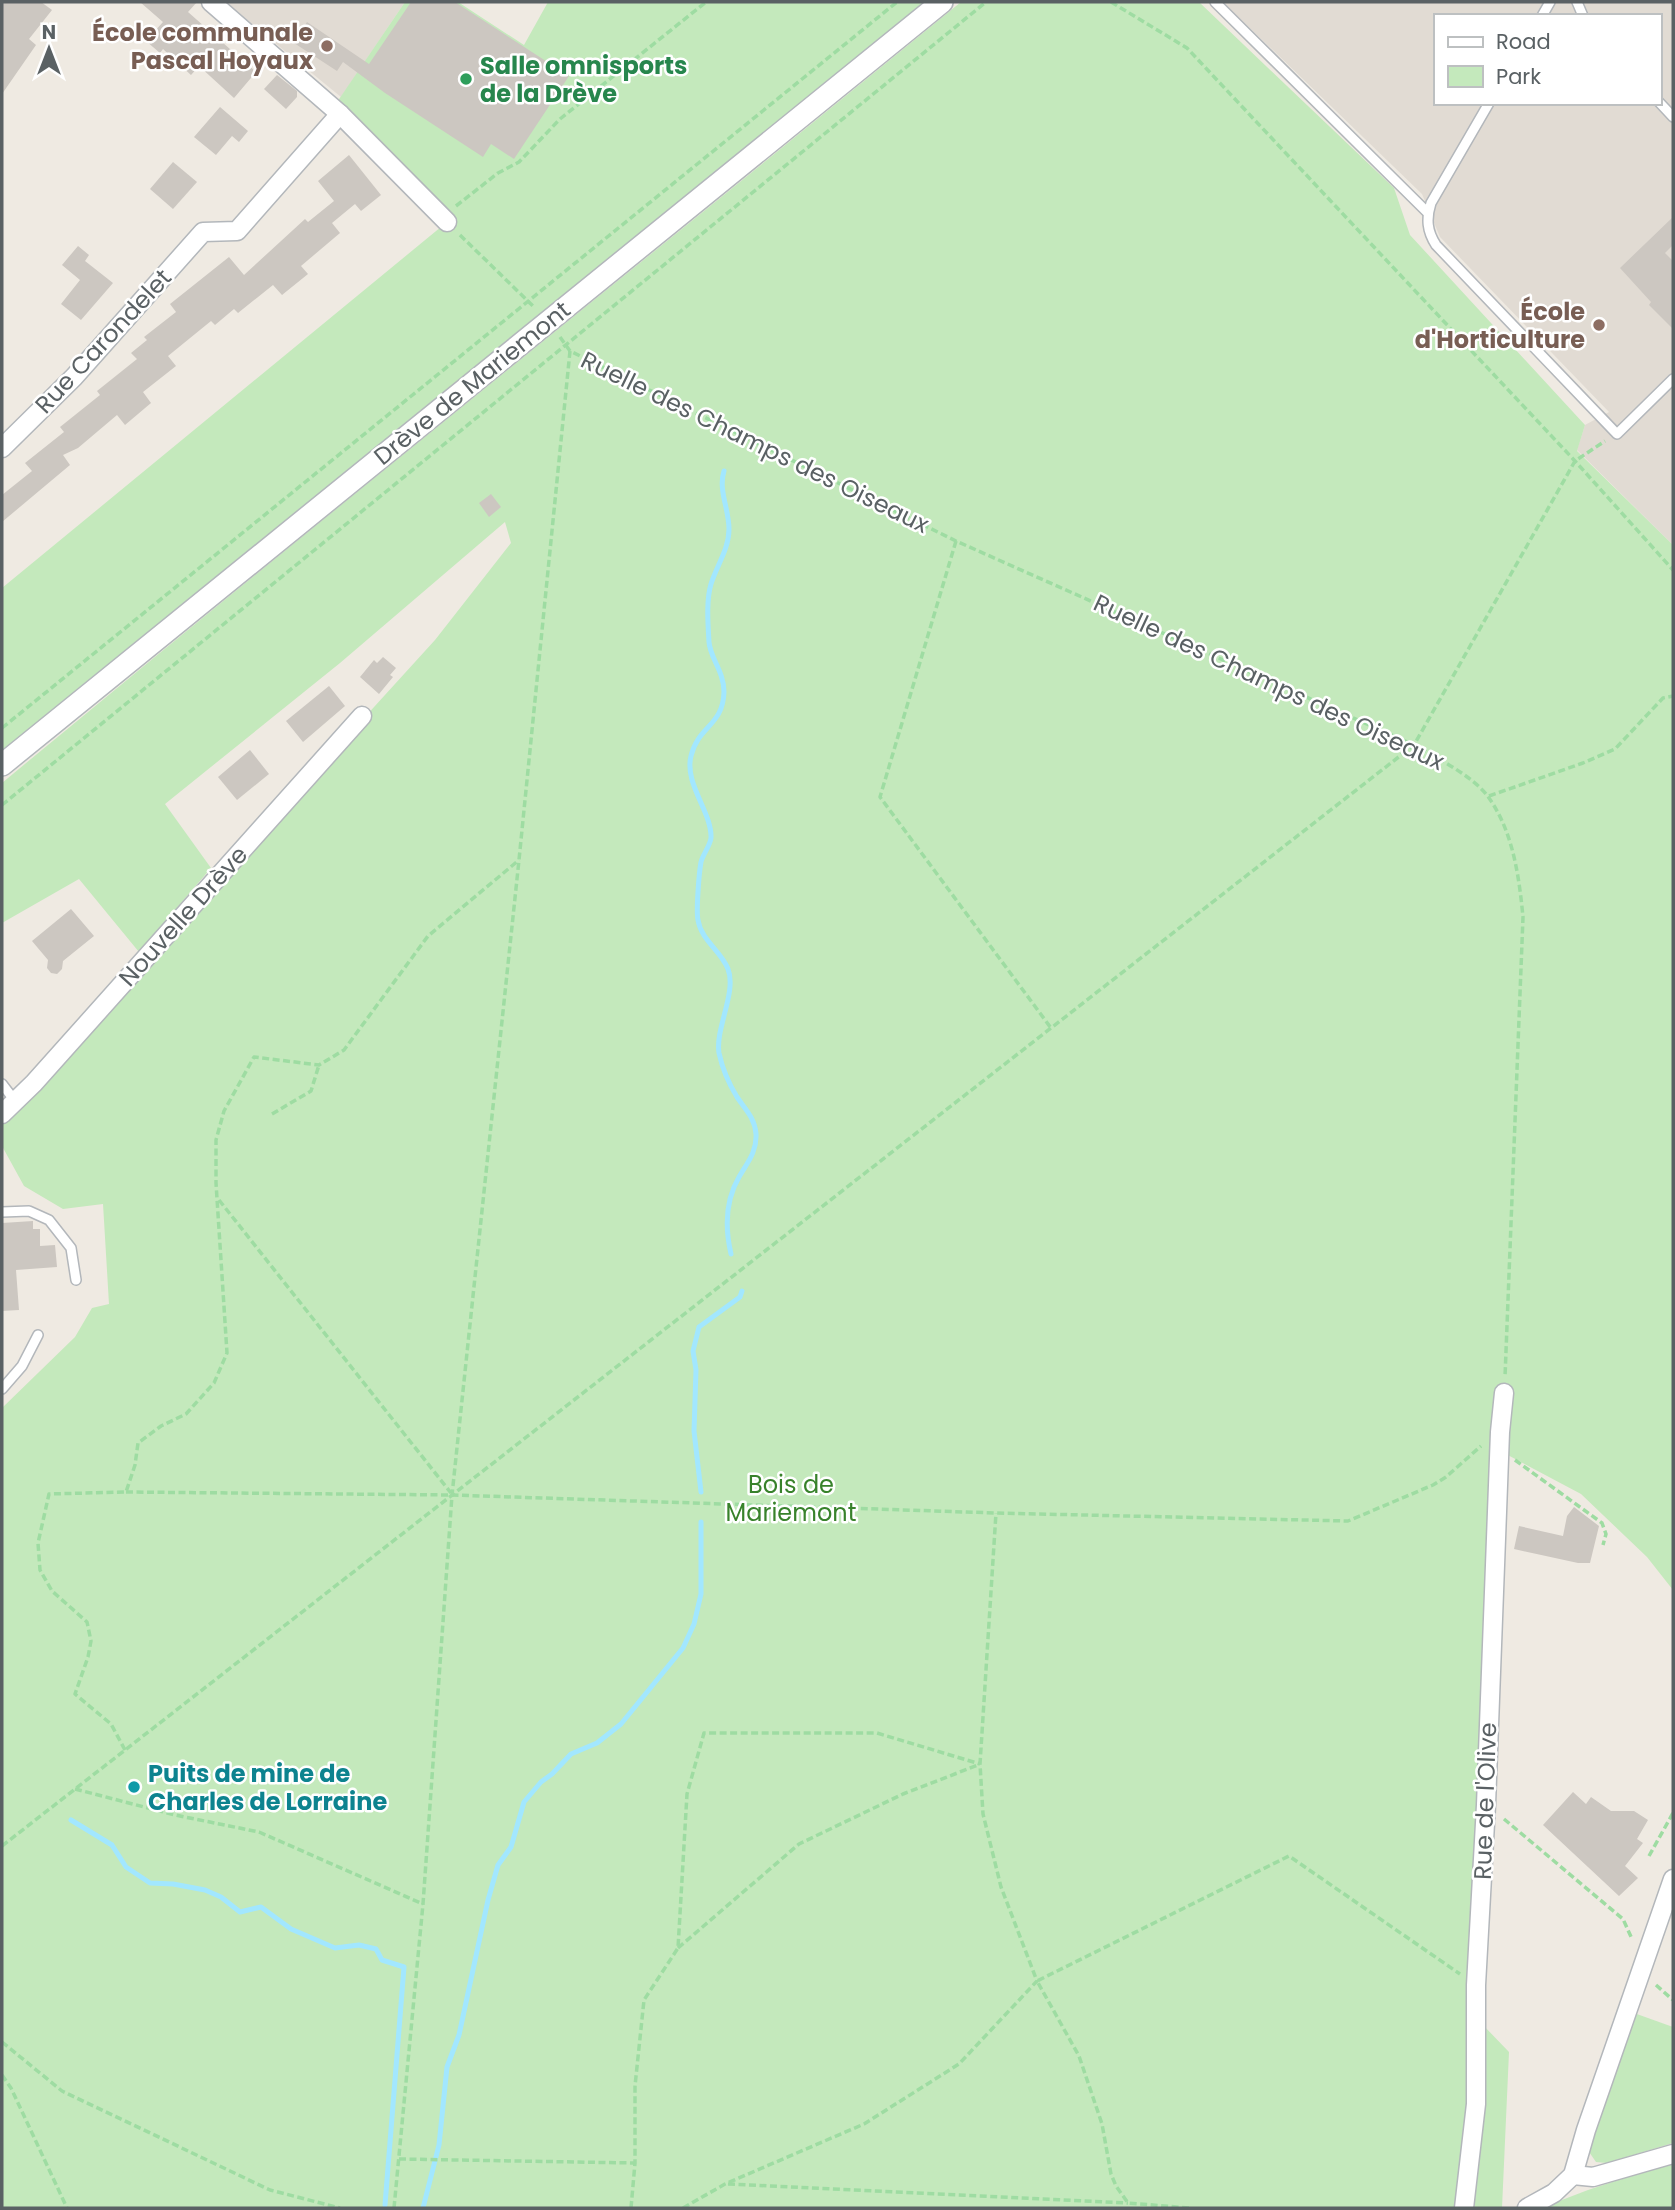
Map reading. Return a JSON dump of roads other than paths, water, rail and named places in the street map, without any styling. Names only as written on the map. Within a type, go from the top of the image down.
[{"type":"street","points":[[211,2],[340,114],[444,219]]},
{"type":"street","name":"Drève de Mariemont","points":[[2,765],[942,2]]},
{"type":"street","name":"Rue Carondelet","points":[[2,448],[74,377],[202,232],[237,231],[340,114]]},
{"type":"street","name":"Nouvelle Drève","points":[[2,1114],[362,716]]},
{"type":"street","name":"Rue de l'Olive","points":[[1464,2208],[1476,2104],[1476,1985],[1504,1393]]},
{"type":"street","points":[[1527,2208],[1554,2193],[1573,2175],[1673,1879]]},
{"type":"street","points":[[1573,2175],[1593,2177],[1673,2154]]},
{"type":"lane","points":[[1215,2],[1427,213]]},
{"type":"lane","points":[[1661,104],[1673,117]]},
{"type":"lane","points":[[1488,105],[1436,192],[1427,213],[1429,235],[1436,246],[1616,434],[1673,379]]},
{"type":"lane","points":[[2,1084],[15,1101]]},
{"type":"lane","points":[[2,1212],[29,1211],[49,1220],[71,1248],[76,1280]]},
{"type":"lane","points":[[2,1389],[22,1366],[38,1335]]},
{"type":"waterway","points":[[724,471],[722,485],[729,522],[728,536],[708,598],[709,642],[722,678],[723,703],[715,719],[694,746],[690,766],[691,777],[707,818],[711,838],[701,862],[698,920],[703,934],[725,963],[730,978],[719,1053],[737,1097],[752,1118],[756,1134],[753,1152],[734,1186],[729,1205],[727,1225],[731,1254]]},
{"type":"waterway","points":[[701,1492],[694,1431],[696,1370],[693,1351],[699,1327],[740,1297],[742,1291]]},
{"type":"waterway","points":[[423,2208],[439,2145],[447,2067],[459,2035],[498,1865],[511,1847],[524,1802],[541,1782],[571,1754],[597,1743],[621,1724],[683,1648],[694,1624],[701,1594],[701,1522]]},
{"type":"waterway","points":[[71,1820],[112,1845],[126,1867],[150,1883],[205,1890],[221,1897],[240,1912],[261,1907],[291,1929],[335,1948],[359,1945],[376,1949],[382,1960],[404,1967],[385,2205]]},
{"type":"place","name":"École communale Pascal Hoyaux","points":[[327,46]]},
{"type":"place","name":"Salle omnisports de la Drève","points":[[466,79]]},
{"type":"place","name":"École d'Horticulture","points":[[1599,325]]},
{"type":"place","name":"Puits de mine de Charles de Lorraine","points":[[134,1787]]},
{"type":"park label","name":"Bois de Mariemont","points":[[791,1498]]}]
